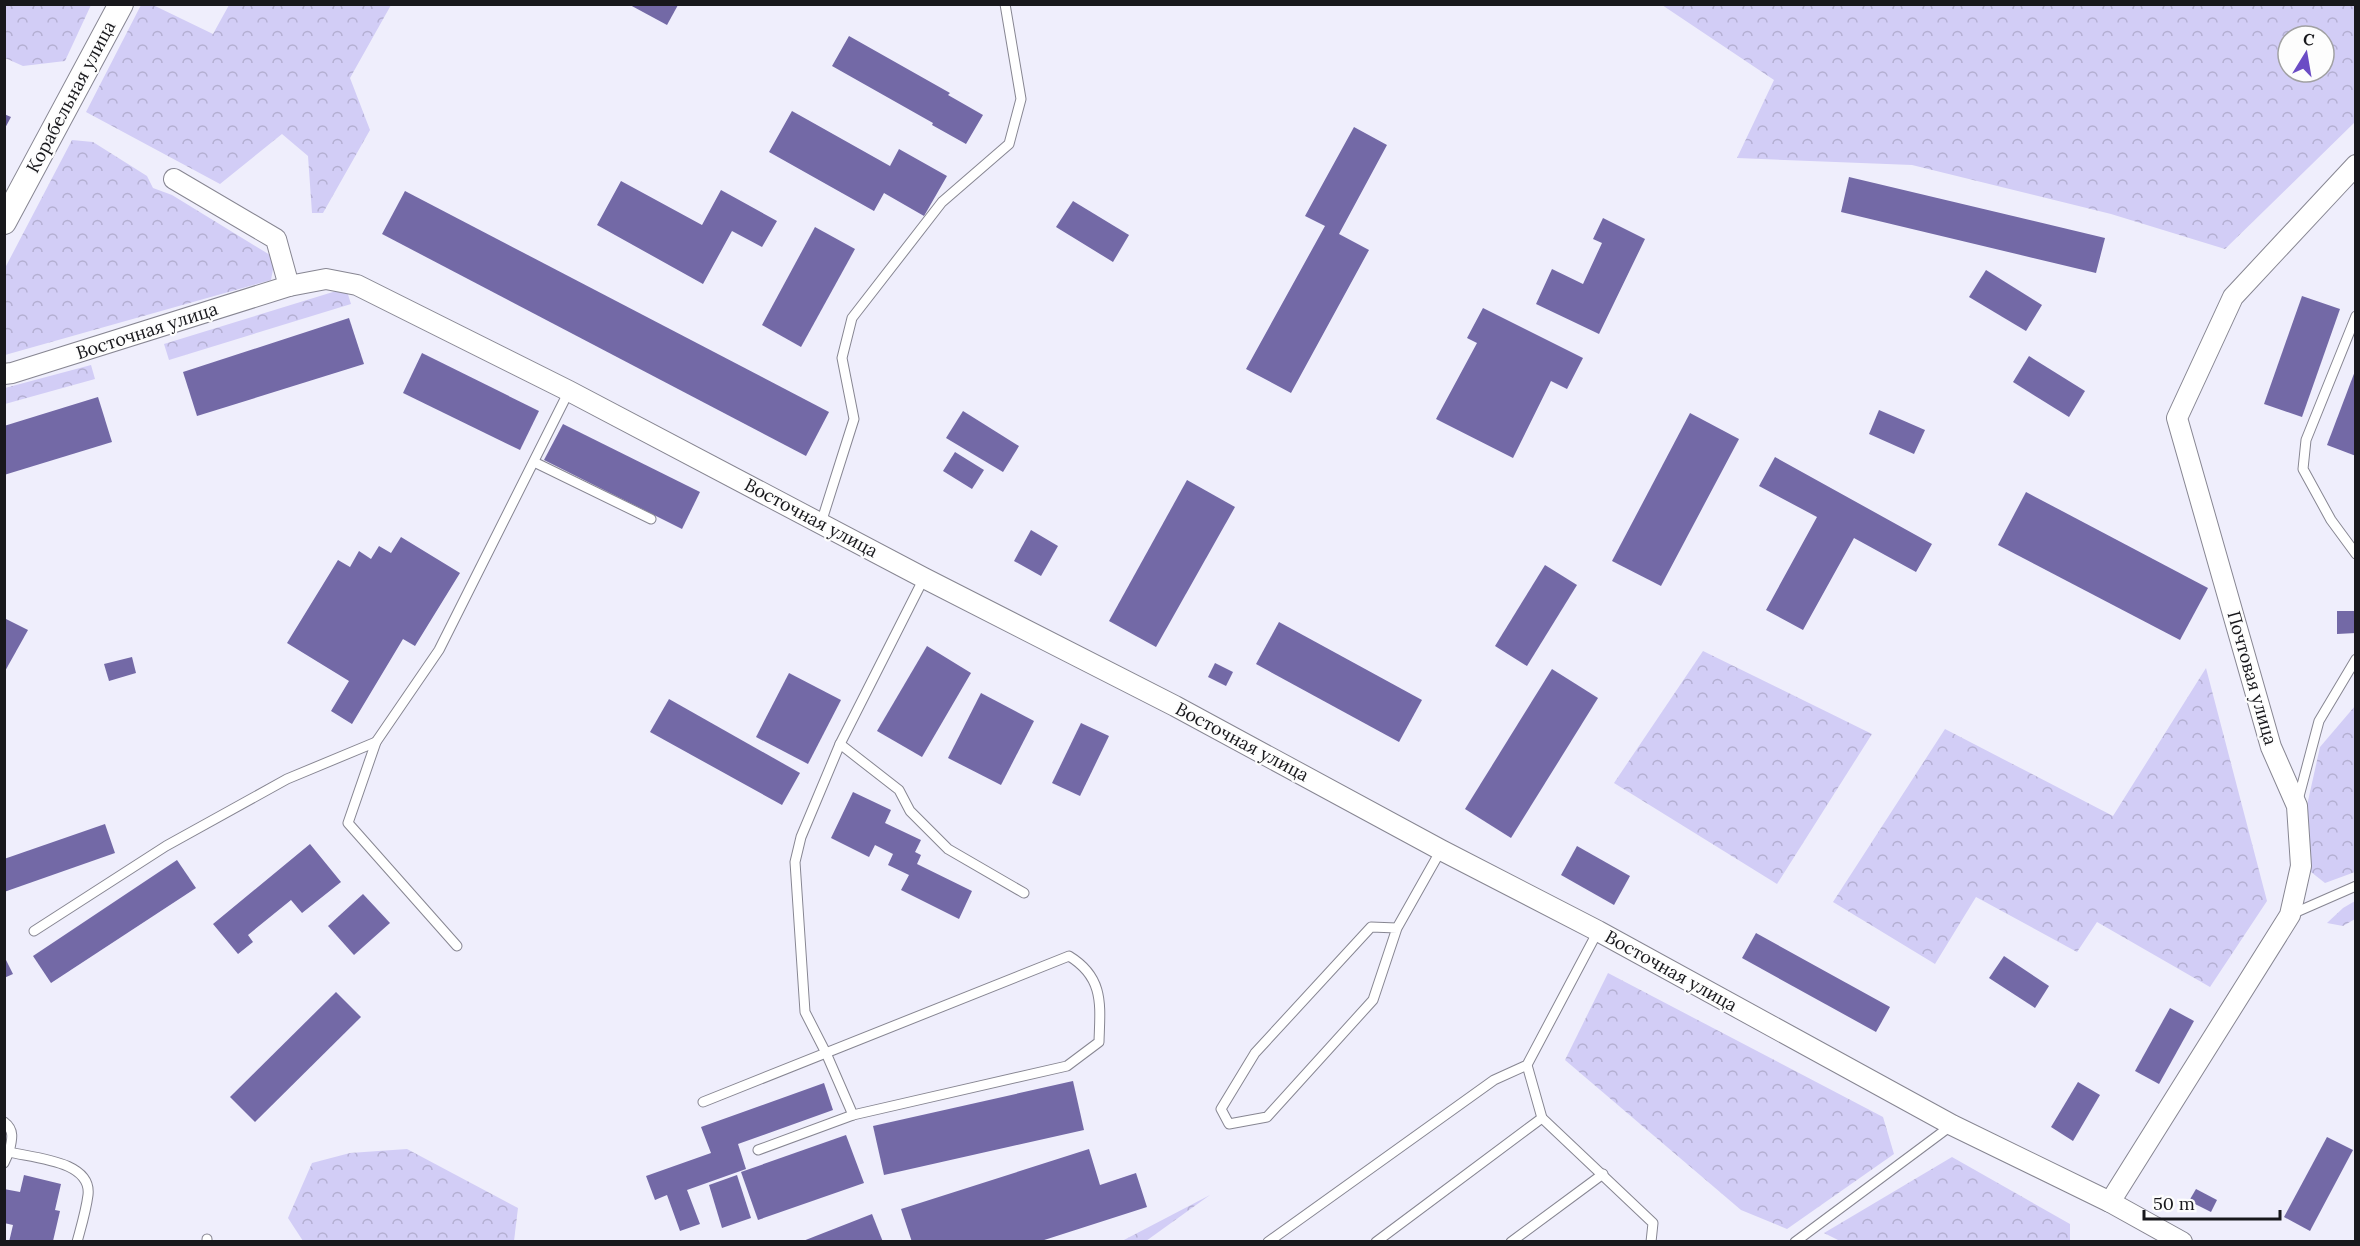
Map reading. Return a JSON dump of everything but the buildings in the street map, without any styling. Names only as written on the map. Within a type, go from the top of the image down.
[{"type":"street","name":"Корабельная улица","points":[[4,222],[121,4]]},
{"type":"street","name":"Почтовая улица","points":[[2110,1202],[2290,915],[2301,866],[2297,806],[2271,747],[2176,418],[2233,297],[2355,165]]},
{"type":"street","points":[[174,179],[276,238],[290,285]]},
{"type":"street","name":"Восточная улица","points":[[4,374],[290,285],[326,279],[357,285],[569,392],[1165,701],[1441,850],[1598,931],[1952,1125],[2110,1202],[2182,1242]]},
{"type":"lane","points":[[821,523],[854,419],[842,358],[852,318],[942,202],[1009,144],[1022,99],[1005,4]]},
{"type":"lane","points":[[2355,316],[2306,440],[2304,469],[2331,520],[2355,554]]},
{"type":"lane","points":[[457,946],[348,823],[376,742],[439,650],[569,392]]},
{"type":"lane","points":[[534,462],[651,519]]},
{"type":"lane","points":[[853,1115],[805,1012],[795,862],[801,837],[840,744],[924,578]]},
{"type":"lane","points":[[2297,806],[2319,721],[2355,659]]},
{"type":"lane","points":[[34,931],[165,846],[287,778],[376,742]]},
{"type":"lane","points":[[840,744],[899,790],[910,811],[948,849],[1024,893]]},
{"type":"lane","points":[[1397,928],[1371,927],[1255,1053],[1221,1109],[1229,1124],[1267,1117],[1373,1000],[1397,928],[1441,850]]},
{"type":"lane","points":[[2290,915],[2355,886]]},
{"type":"lane","points":[[1268,1242],[1494,1080],[1527,1065],[1598,931]]},
{"type":"lane","points":[[703,1102],[1070,956],[1083,965],[1100,996],[1099,1042],[1067,1066],[853,1115],[758,1150]]},
{"type":"lane","points":[[1527,1065],[1542,1118],[1653,1223],[1651,1242]]},
{"type":"lane","points":[[1376,1242],[1542,1118]]},
{"type":"lane","points":[[4,1122],[12,1130],[13,1137],[4,1163]]},
{"type":"lane","points":[[1795,1242],[1952,1125]]},
{"type":"lane","points":[[9,1152],[67,1165],[77,1170],[84,1178],[88,1195],[77,1242]]},
{"type":"lane","points":[[1511,1242],[1603,1174]]},
{"type":"green space","points":[[4,5],[91,5],[65,61],[23,66],[5,58]]},
{"type":"green space","points":[[141,5],[153,5],[213,34],[229,5],[391,5],[350,78],[370,130],[323,213],[312,213],[308,156],[282,134],[220,184],[86,112]]},
{"type":"green space","points":[[1662,5],[2355,5],[2355,122],[2225,249],[2111,214],[1912,165],[1737,158],[1774,80]]},
{"type":"green space","points":[[72,140],[93,142],[147,176],[153,188],[172,195],[275,258],[271,280],[5,355],[5,268]]},
{"type":"green space","points":[[346,288],[351,304],[169,360],[164,344]]},
{"type":"green space","points":[[91,365],[95,379],[5,404],[5,388]]},
{"type":"green space","points":[[1703,651],[1872,734],[1777,884],[1614,783]]},
{"type":"green space","points":[[2206,668],[2267,901],[2210,987],[2097,922],[2077,952],[1976,897],[1935,964],[1833,902],[1945,729],[2113,816]]},
{"type":"green space","points":[[2355,706],[2355,872],[2325,883],[2311,872],[2306,810],[2320,747]]},
{"type":"green space","points":[[2355,901],[2355,919],[2343,926],[2327,923],[2343,908]]},
{"type":"green space","points":[[1608,973],[1883,1117],[1894,1154],[1787,1229],[1741,1210],[1565,1060]]},
{"type":"green space","points":[[407,1149],[518,1208],[514,1241],[303,1241],[288,1218],[312,1163],[350,1153]]},
{"type":"green space","points":[[1952,1157],[2070,1224],[2070,1241],[1842,1242],[1824,1233]]},
{"type":"green space","points":[[1210,1195],[1146,1241],[1122,1241]]}]
